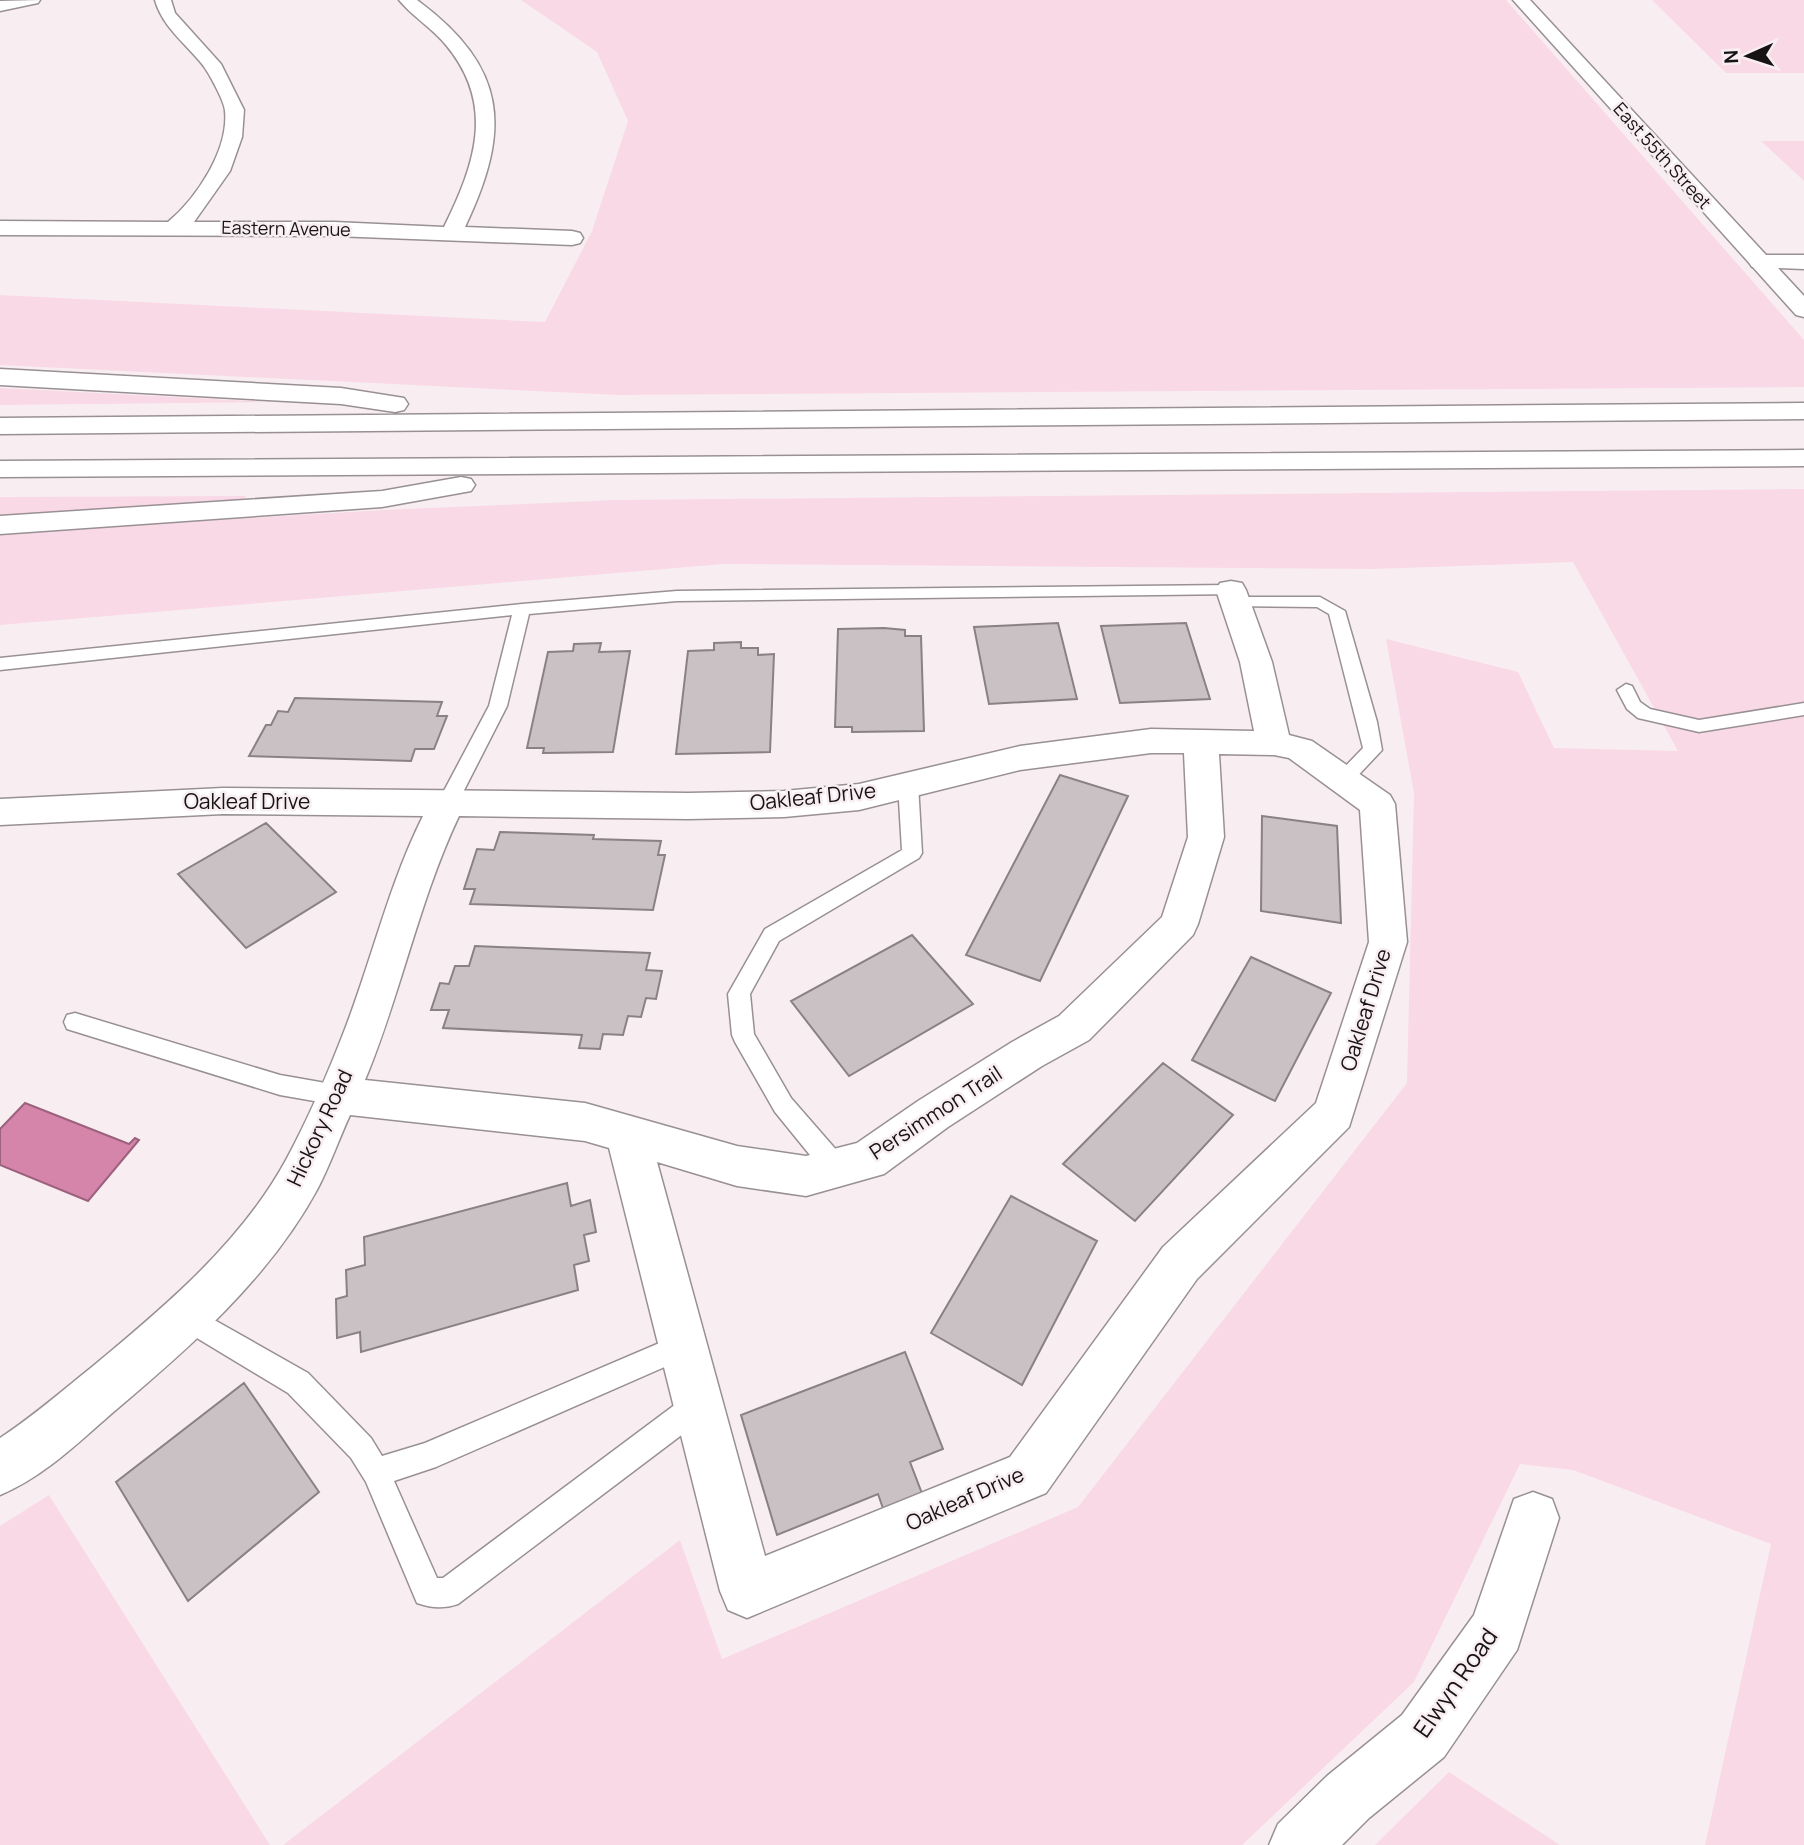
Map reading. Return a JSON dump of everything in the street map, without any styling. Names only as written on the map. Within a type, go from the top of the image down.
[{"type":"main road","points":[[0,6],[32,0]]},
{"type":"main road","points":[[163,0],[167,14],[212,64],[235,110],[232,137],[219,170],[191,214],[175,227]]},
{"type":"main road","points":[[407,0],[440,28],[464,55],[477,77],[486,108],[486,137],[474,186],[451,234]]},
{"type":"main road","name":"East 55th Street","points":[[1521,0],[1804,310]]},
{"type":"main road","name":"Eastern Avenue","points":[[0,228],[175,227],[572,238]]},
{"type":"main road","points":[[1760,262],[1804,262]]},
{"type":"main road","points":[[0,377],[341,396],[518,422]]},
{"type":"main road","points":[[0,426],[1804,411]]},
{"type":"main road","points":[[0,470],[1804,458]]},
{"type":"main road","points":[[0,525],[382,499],[574,466]]},
{"type":"main road","points":[[1233,596],[1256,662],[1275,743]]},
{"type":"main road","name":"Oakleaf Drive","points":[[0,812],[223,801],[688,806],[784,804],[859,797],[1020,758],[1151,741],[1275,743],[1300,749],[1377,804],[1388,942],[1334,1114],[1180,1263],[1028,1475],[747,1591],[627,1135]]},
{"type":"main road","name":"Persimmon Trail","points":[[337,1095],[585,1122],[737,1166],[806,1176],[868,1160],[945,1107],[1074,1028],[1180,925],[1206,838],[1204,772],[1200,742]]},
{"type":"main road","name":"Hickory Road","points":[[0,1469],[51,1432],[186,1317],[226,1277],[272,1219],[302,1174],[365,1031],[425,849],[447,804]]},
{"type":"main road","name":"Elwyn Road","points":[[1299,1845],[1348,1797],[1423,1736],[1497,1630],[1533,1518]]},
{"type":"lane","points":[[0,664],[522,609],[703,596],[1233,596],[1320,602],[1337,611],[1368,722],[1373,750],[1343,779]]},
{"type":"lane","points":[[447,804],[498,706],[522,609]]},
{"type":"lane","points":[[1626,690],[1633,705],[1644,714],[1699,726],[1804,709]]},
{"type":"lane","points":[[836,1168],[783,1105],[743,1035],[739,994],[772,935],[912,853],[908,784]]},
{"type":"lane","points":[[75,1021],[281,1085],[337,1095]]},
{"type":"lane","points":[[186,1317],[298,1384],[361,1448],[376,1472],[428,1592],[447,1593],[698,1405]]},
{"type":"lane","points":[[376,1472],[426,1457],[683,1346]]},
{"type":"shaded area","points":[[521,0],[1506,0],[1804,340],[1804,387],[618,395],[0,365],[0,295],[545,322],[592,231],[628,121],[597,52]]},
{"type":"shaded area","points":[[1652,0],[1804,0],[1804,73],[1726,73]]},
{"type":"shaded area","points":[[1761,141],[1804,141],[1804,181]]},
{"type":"shaded area","points":[[0,388],[269,402],[0,405]]},
{"type":"shaded area","points":[[1804,489],[1804,1845],[1705,1845],[1771,1544],[1573,1470],[1520,1464],[1414,1682],[1242,1845],[283,1845],[680,1540],[722,1659],[1078,1507],[1407,1083],[1414,793],[1386,639],[1518,672],[1554,748],[1678,751],[1573,562],[1373,569],[723,564],[0,625],[0,533],[384,510],[615,500]]},
{"type":"shaded area","points":[[246,496],[243,500],[0,516],[0,497]]},
{"type":"shaded area","points":[[25,1103],[129,1144],[135,1138],[139,1140],[88,1201],[0,1165],[0,1129]]},
{"type":"shaded area","points":[[49,1495],[270,1845],[0,1845],[0,1526]]},
{"type":"shaded area","points":[[1449,1772],[1560,1845],[1375,1845]]},
{"type":"building","points":[[1058,623],[1077,699],[989,704],[974,627]]},
{"type":"building","points":[[1186,623],[1210,699],[1120,703],[1101,626]]},
{"type":"building","points":[[838,629],[905,630],[905,636],[921,636],[924,731],[852,732],[852,727],[835,727]]},
{"type":"building","points":[[741,642],[741,648],[758,648],[758,655],[774,654],[770,752],[676,754],[688,651],[714,650],[714,643]]},
{"type":"building","points":[[601,643],[599,652],[630,651],[613,752],[543,753],[544,748],[527,748],[548,652],[573,651],[574,644]]},
{"type":"building","points":[[295,698],[442,702],[437,716],[447,716],[434,749],[415,749],[411,761],[249,756],[266,725],[271,725],[278,711],[288,712]]},
{"type":"building","points":[[1060,775],[1128,796],[1040,981],[966,955]]},
{"type":"building","points":[[1262,816],[1337,826],[1341,923],[1261,911]]},
{"type":"building","points":[[266,823],[336,892],[246,948],[178,874]]},
{"type":"building","points":[[500,832],[594,835],[593,839],[661,841],[658,855],[665,855],[653,910],[470,904],[475,889],[464,889],[477,849],[494,850]]},
{"type":"building","points":[[912,935],[973,1004],[849,1076],[791,1001]]},
{"type":"building","points":[[475,946],[650,953],[646,970],[662,971],[656,999],[646,998],[641,1017],[628,1016],[623,1035],[603,1034],[600,1049],[579,1048],[582,1035],[443,1028],[449,1010],[431,1010],[440,983],[449,984],[455,966],[469,966]]},
{"type":"building","points":[[1251,957],[1331,993],[1275,1101],[1192,1060]]},
{"type":"building","points":[[1163,1063],[1233,1115],[1135,1221],[1063,1164]]},
{"type":"building","points":[[567,1183],[571,1206],[590,1200],[596,1232],[584,1235],[589,1261],[574,1265],[578,1290],[361,1352],[360,1332],[337,1338],[336,1299],[347,1296],[346,1270],[365,1265],[364,1237]]},
{"type":"building","points":[[1011,1196],[1097,1241],[1022,1385],[931,1333]]},
{"type":"building","points":[[905,1352],[943,1449],[910,1462],[926,1504],[887,1520],[878,1494],[777,1535],[741,1415]]},
{"type":"building","points":[[244,1383],[319,1492],[188,1601],[116,1482]]}]
